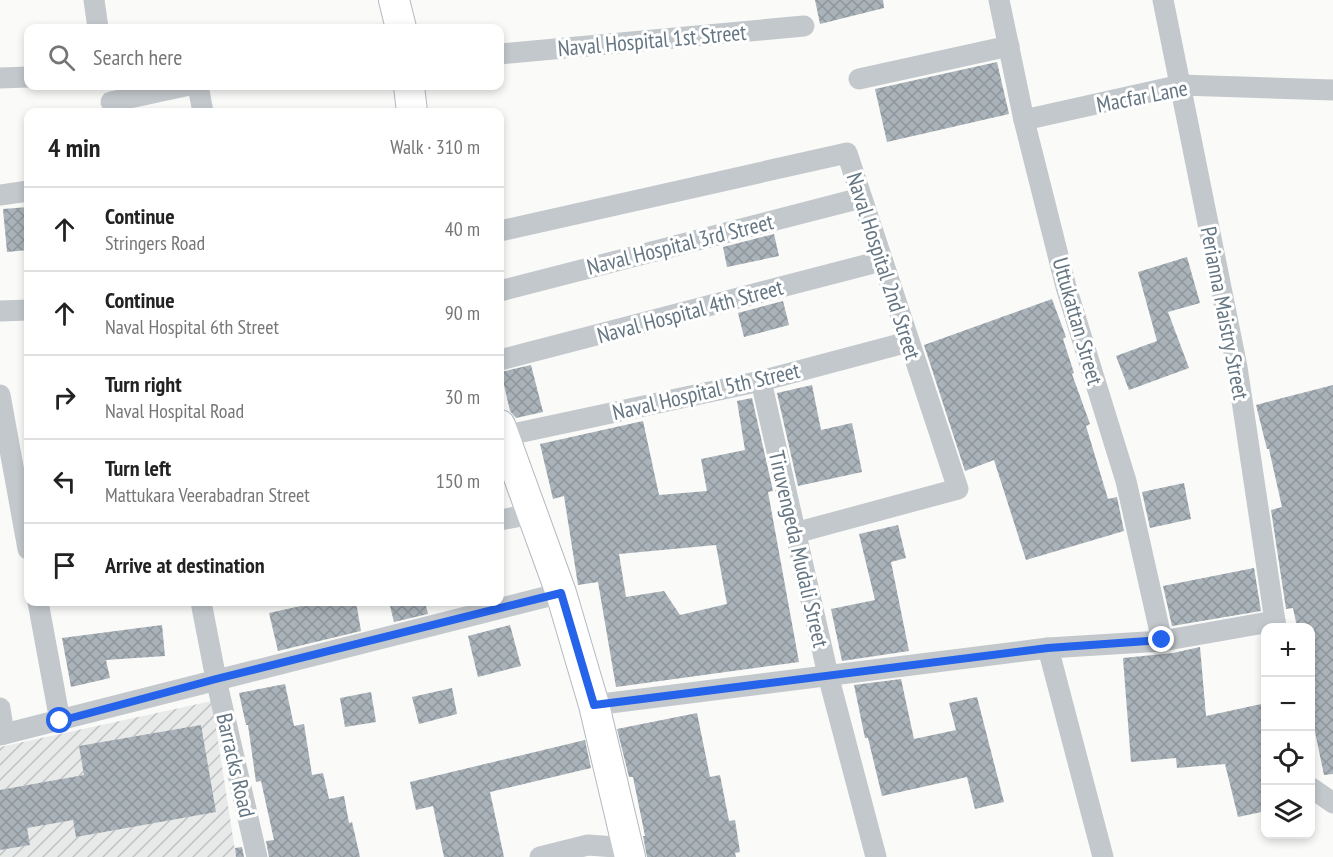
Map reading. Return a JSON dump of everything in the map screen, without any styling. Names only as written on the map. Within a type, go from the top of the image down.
[{"type":"street","points":[[94,0],[97,24]]},
{"type":"street","points":[[394,0],[400,24]]},
{"type":"street","name":"Uttukattan Street","points":[[999,0],[1024,120],[1066,287],[1126,482],[1162,640]]},
{"type":"street","name":"Perianna Maistry Street","points":[[1163,0],[1237,368],[1275,623]]},
{"type":"street","name":"Naval Hospital 1st Street","points":[[504,54],[804,26]]},
{"type":"street","points":[[859,79],[1009,46]]},
{"type":"street","points":[[0,78],[24,77]]},
{"type":"street","name":"Macfar Lane","points":[[1024,120],[1180,85],[1333,90]]},
{"type":"street","points":[[111,100],[164,90]]},
{"type":"street","points":[[199,90],[202,108]]},
{"type":"street","points":[[409,90],[412,108]]},
{"type":"street","name":"Naval Hospital 2nd Street","points":[[504,230],[847,153],[957,489],[795,533]]},
{"type":"street","points":[[0,195],[24,192]]},
{"type":"street","name":"Naval Hospital 3rd Street","points":[[504,290],[861,198]]},
{"type":"street","name":"Naval Hospital 4th Street","points":[[504,359],[881,261]]},
{"type":"street","points":[[0,311],[24,310]]},
{"type":"street","name":"Naval Hospital 5th Street","points":[[504,429],[761,381],[908,342]]},
{"type":"street","name":"Tiruvengeda Mudali Street","points":[[761,381],[828,675],[876,857]]},
{"type":"street","points":[[0,395],[24,527]]},
{"type":"street","points":[[504,438],[561,593],[594,705],[629,853],[588,845],[540,857]]},
{"type":"street","points":[[504,519],[532,514]]},
{"type":"street","points":[[0,708],[2,735],[561,593]]},
{"type":"street","points":[[39,606],[60,721]]},
{"type":"street","name":"Barracks Road","points":[[202,606],[257,857]]},
{"type":"street","points":[[594,705],[1048,648],[1162,640],[1261,626]]},
{"type":"street","points":[[1048,648],[1103,857]]},
{"type":"street","points":[[1315,790],[1333,803]]},
{"type":"shaded area","points":[[212,701],[236,857],[0,857],[0,747]]},
{"type":"building","points":[[815,0],[883,0],[884,8],[820,24]]},
{"type":"building","points":[[997,62],[1009,114],[887,142],[875,89]]},
{"type":"building","points":[[24,207],[24,250],[7,252],[3,209]]},
{"type":"building","points":[[774,234],[779,256],[727,267],[723,247]]},
{"type":"building","points":[[1187,257],[1200,303],[1168,312],[1189,368],[1129,390],[1116,356],[1157,341],[1138,272]]},
{"type":"building","points":[[1052,299],[1066,337],[1063,339],[1074,373],[1072,374],[1090,424],[1086,426],[1108,499],[1117,497],[1124,531],[1026,560],[994,460],[965,471],[924,345]]},
{"type":"building","points":[[783,301],[789,325],[744,337],[738,313]]},
{"type":"building","points":[[531,365],[543,412],[516,418],[510,411],[504,385],[504,371]]},
{"type":"building","points":[[812,385],[821,430],[852,423],[862,472],[798,486],[777,393]]},
{"type":"building","points":[[1333,385],[1333,774],[1324,775],[1315,732],[1315,623],[1296,623],[1293,608],[1286,609],[1271,510],[1282,507],[1256,405]]},
{"type":"building","points":[[752,398],[773,491],[768,492],[799,662],[616,687],[598,582],[578,585],[564,496],[553,499],[540,444],[643,421],[659,495],[707,491],[701,459],[745,450],[737,401]],"holes":[[[716,545],[727,604],[680,615],[664,591],[626,597],[619,554]]]},
{"type":"building","points":[[1184,483],[1191,519],[1150,528],[1142,492]]},
{"type":"building","points":[[898,525],[906,558],[891,562],[909,651],[842,661],[831,609],[875,600],[859,534]]},
{"type":"building","points":[[1254,568],[1261,611],[1172,626],[1163,586]]},
{"type":"building","points":[[301,606],[357,606],[361,631],[278,651],[269,613]]},
{"type":"building","points":[[390,606],[426,606],[428,614],[394,622]]},
{"type":"building","points":[[162,625],[165,656],[106,660],[110,678],[71,687],[62,638]]},
{"type":"building","points":[[510,625],[521,666],[478,677],[468,636]]},
{"type":"building","points":[[1200,647],[1206,716],[1261,704],[1261,812],[1238,817],[1225,764],[1177,768],[1176,758],[1131,762],[1123,658],[1173,653]]},
{"type":"building","points":[[901,679],[914,739],[956,730],[949,703],[977,697],[1004,802],[975,809],[967,777],[882,796],[868,738],[865,738],[854,685]]},
{"type":"building","points":[[285,684],[294,726],[304,724],[312,775],[323,773],[329,799],[344,796],[349,823],[352,822],[360,857],[269,857],[266,841],[274,840],[261,781],[256,782],[248,725],[246,725],[239,693]]},
{"type":"building","points":[[452,688],[457,714],[419,724],[412,697]]},
{"type":"building","points":[[371,692],[376,722],[345,727],[340,698]]},
{"type":"building","points":[[697,713],[710,777],[720,775],[729,821],[735,820],[740,852],[735,853],[736,857],[647,857],[633,777],[629,777],[617,729]]},
{"type":"building","points":[[201,725],[216,812],[76,837],[73,820],[27,828],[30,845],[0,850],[0,790],[84,775],[79,746]]},
{"type":"building","points":[[585,740],[591,768],[490,792],[504,857],[444,857],[433,806],[416,810],[410,782]]},
{"type":"building","points":[[242,847],[244,857],[236,857],[235,848]]},
{"type":"route","points":[[60,721],[216,679],[561,593],[594,705],[1048,648],[1162,640]]}]
